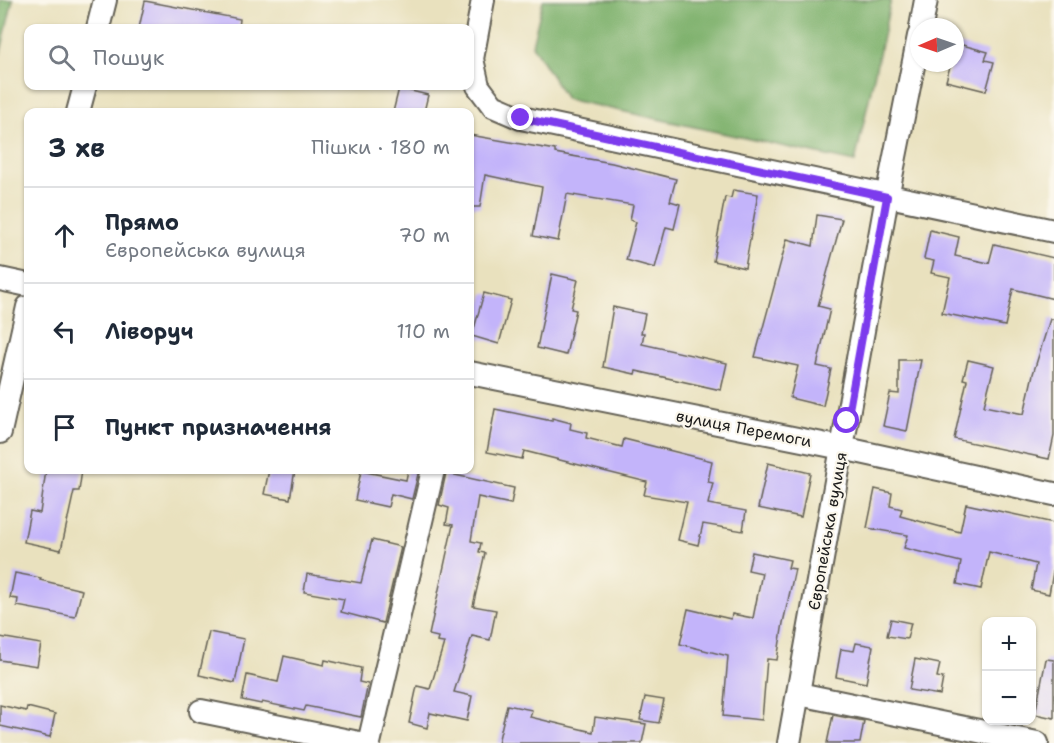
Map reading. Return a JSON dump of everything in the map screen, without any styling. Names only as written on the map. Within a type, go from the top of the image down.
[{"type":"street","points":[[99,24],[105,0]]},
{"type":"street","points":[[474,48],[483,0]]},
{"type":"street","points":[[923,18],[926,0]]},
{"type":"street","points":[[474,68],[478,86],[493,106],[521,118],[1054,231]]},
{"type":"street","name":"Європейська вулиця","points":[[789,743],[887,197],[912,72]]},
{"type":"street","points":[[79,108],[84,90]]},
{"type":"street","points":[[0,279],[24,284]]},
{"type":"street","points":[[0,432],[24,325]]},
{"type":"street","name":"вулиця Перемоги","points":[[474,374],[842,448],[1054,494]]},
{"type":"street","points":[[369,743],[432,474]]},
{"type":"street","points":[[799,694],[1037,743]]},
{"type":"street","points":[[201,711],[358,743]]},
{"type":"green space","points":[[0,0],[13,0],[0,55]]},
{"type":"green space","points":[[543,0],[891,0],[855,162],[566,99],[532,45]]},
{"type":"building","points":[[145,1],[240,19],[239,24],[140,24]]},
{"type":"building","points":[[964,45],[988,52],[985,60],[994,62],[986,91],[946,81],[948,72],[964,72]]},
{"type":"building","points":[[398,90],[428,95],[425,108],[394,108]]},
{"type":"building","points":[[474,136],[555,150],[555,153],[612,163],[676,179],[670,201],[680,204],[674,229],[666,227],[655,268],[626,260],[636,222],[630,220],[633,205],[567,194],[558,241],[533,236],[542,187],[485,175],[480,207],[474,207]]},
{"type":"building","points":[[733,190],[758,194],[745,268],[713,261],[725,197],[731,198]]},
{"type":"building","points":[[817,215],[842,219],[818,306],[830,309],[817,366],[831,369],[823,406],[790,398],[798,366],[755,357],[787,239],[813,246]]},
{"type":"building","points":[[930,230],[959,237],[955,256],[989,263],[994,244],[1054,258],[1054,299],[1013,289],[1005,326],[942,313],[950,277],[931,273],[934,261],[924,259]]},
{"type":"building","points":[[552,274],[578,280],[571,309],[576,310],[566,355],[537,348]]},
{"type":"building","points":[[484,293],[511,300],[499,344],[474,337]]},
{"type":"building","points":[[613,307],[645,314],[641,333],[644,333],[642,344],[727,363],[721,390],[636,371],[635,374],[603,367]]},
{"type":"building","points":[[1050,319],[1054,319],[1054,436],[1049,459],[954,439],[967,380],[963,379],[968,360],[994,366],[984,406],[1024,414],[1033,374]]},
{"type":"building","points":[[899,360],[921,360],[907,431],[883,426],[890,393],[899,394]]},
{"type":"building","points":[[495,409],[571,423],[570,429],[587,433],[586,438],[622,447],[624,439],[712,461],[708,482],[713,483],[708,504],[746,511],[743,531],[703,524],[698,545],[678,540],[687,502],[644,495],[647,482],[524,451],[522,459],[487,452]]},
{"type":"building","points":[[768,463],[810,473],[801,517],[758,508]]},
{"type":"building","points":[[45,474],[81,474],[79,491],[74,491],[61,550],[24,542],[30,511],[40,513]]},
{"type":"building","points":[[268,474],[294,474],[290,499],[264,494]]},
{"type":"building","points":[[360,474],[376,474],[406,480],[407,474],[418,474],[412,499],[391,494],[388,507],[355,500]]},
{"type":"building","points":[[446,474],[514,488],[511,504],[478,497],[471,541],[481,543],[479,552],[485,553],[473,606],[496,610],[490,640],[472,636],[454,692],[472,696],[467,721],[430,713],[427,728],[409,723],[417,686],[430,689],[444,643],[437,642],[438,637],[429,635],[453,525],[446,524],[449,508],[439,505]]},
{"type":"building","points":[[875,489],[892,493],[890,506],[902,509],[900,516],[960,532],[966,504],[1054,523],[1054,567],[1049,594],[1031,590],[1036,564],[989,552],[981,589],[957,584],[961,562],[904,548],[908,535],[867,528]]},
{"type":"building","points":[[372,540],[401,547],[383,623],[341,612],[344,599],[304,592],[307,574],[361,583]]},
{"type":"building","points":[[752,552],[790,560],[788,568],[795,569],[777,660],[767,659],[762,720],[723,716],[728,656],[680,644],[688,609],[731,619],[732,614],[753,618],[762,573],[748,570]]},
{"type":"building","points":[[15,573],[82,590],[75,617],[17,606],[18,599],[10,598]]},
{"type":"building","points":[[891,619],[911,623],[907,639],[887,636]]},
{"type":"building","points":[[209,632],[244,639],[235,683],[199,675]]},
{"type":"building","points":[[0,637],[41,644],[37,666],[0,660]]},
{"type":"building","points":[[856,643],[873,646],[866,683],[836,677],[841,649],[854,651]]},
{"type":"building","points":[[284,656],[324,665],[325,660],[361,668],[359,682],[368,684],[361,717],[306,706],[304,711],[242,700],[247,675],[278,682]]},
{"type":"building","points":[[915,659],[940,664],[937,677],[943,678],[940,695],[909,690]]},
{"type":"building","points":[[1046,659],[1054,660],[1054,718],[1036,714]]},
{"type":"building","points":[[645,697],[664,700],[659,723],[640,720]]},
{"type":"building","points":[[0,705],[26,711],[27,707],[55,714],[50,737],[0,726]]},
{"type":"building","points":[[507,705],[532,710],[530,717],[593,732],[595,717],[646,724],[642,743],[498,743]]},
{"type":"building","points":[[833,715],[864,721],[860,743],[827,743]]},
{"type":"route","points":[[521,118],[887,197],[847,421]]}]
